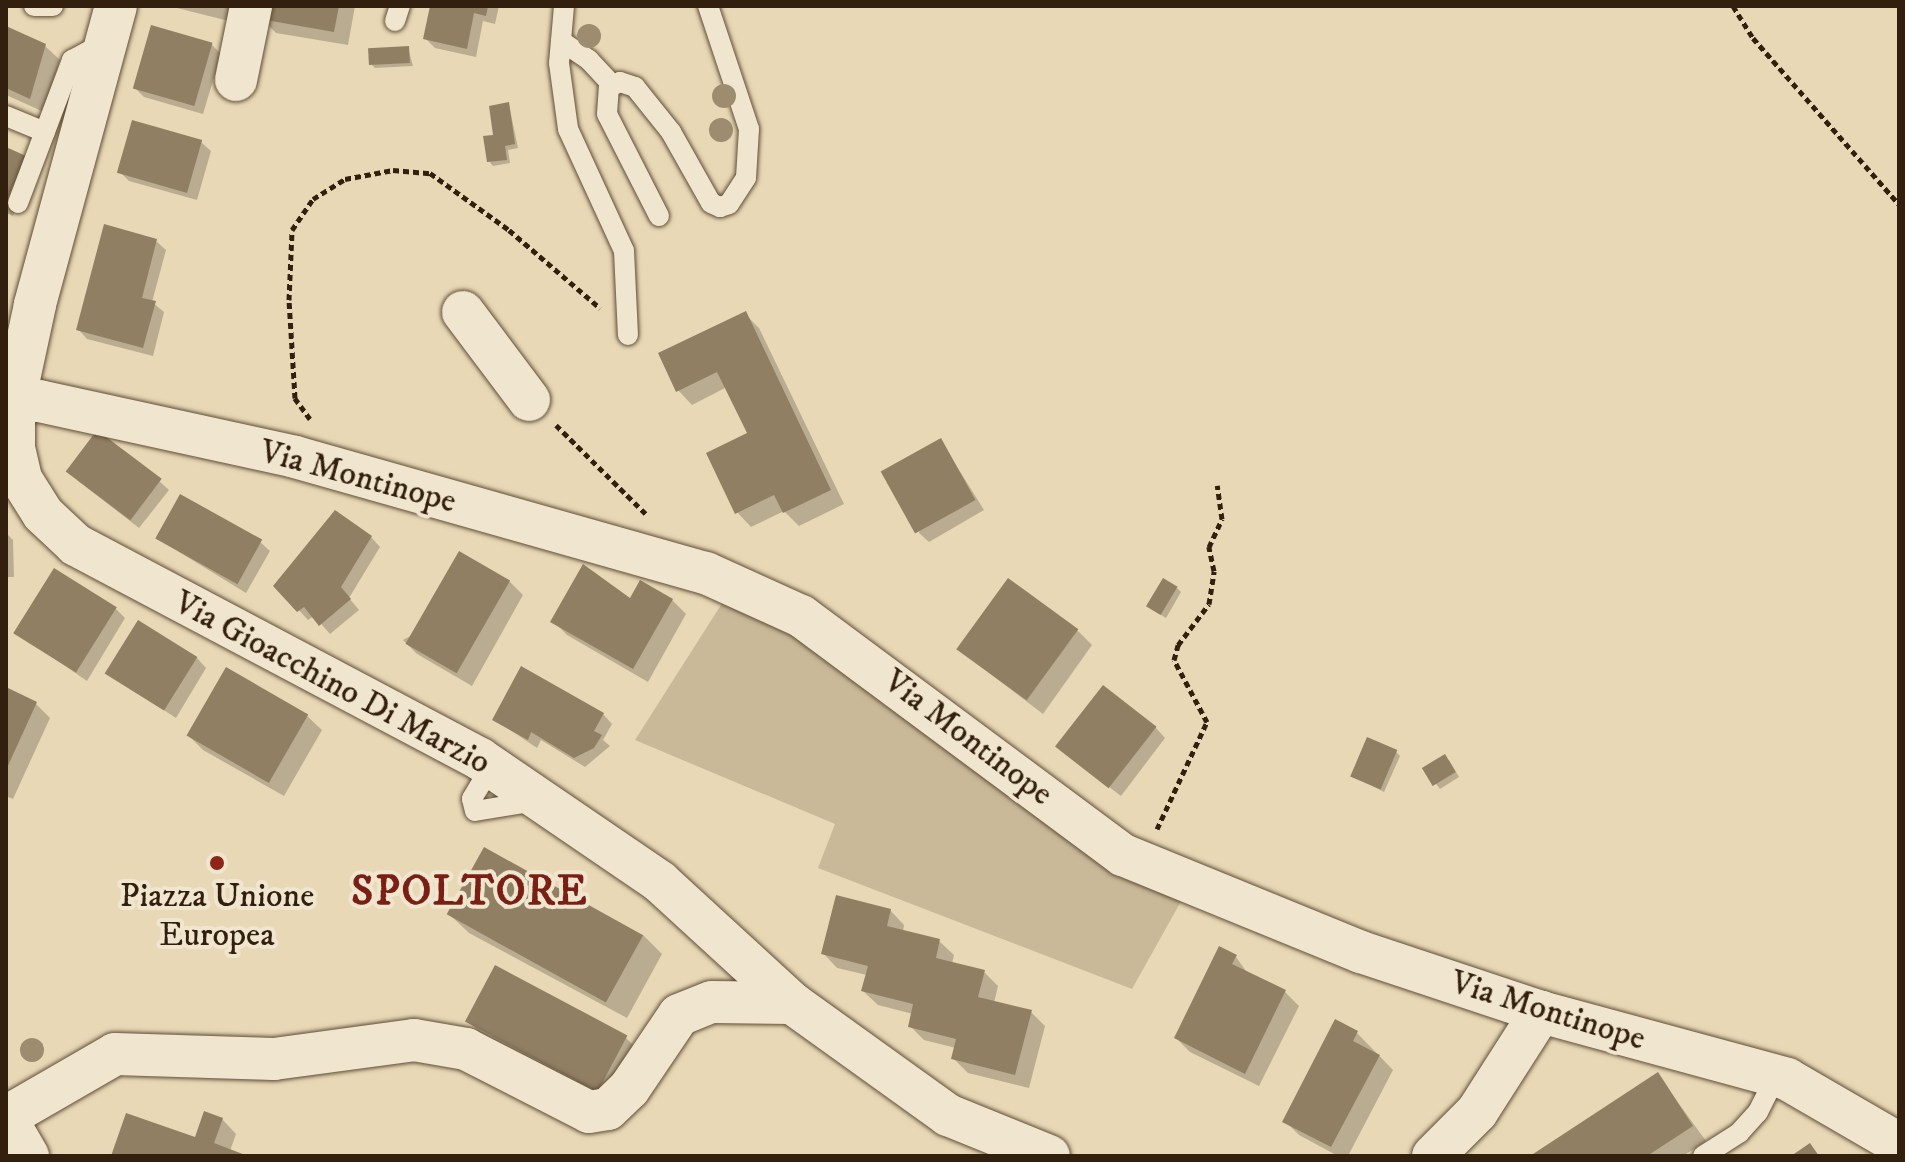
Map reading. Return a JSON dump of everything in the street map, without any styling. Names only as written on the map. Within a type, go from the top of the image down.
[{"type":"street","name":"Via Gioacchino Di Marzio","points":[[116,6],[10,402],[14,448],[21,479],[43,514],[76,545],[491,767],[660,882],[792,1003],[948,1115],[1049,1156]]},
{"type":"street","points":[[236,80],[251,6]]},
{"type":"street","points":[[463,312],[529,400]]},
{"type":"street","name":"Via Montinope","points":[[10,402],[39,401],[295,457],[673,560],[801,616],[1123,855],[1361,952],[1541,1012],[1776,1076],[1899,1144]]},
{"type":"street","points":[[28,1156],[6,1117],[115,1054],[274,1059],[424,1042],[466,1049],[589,1112],[608,1109],[629,1089],[679,1015],[712,1002],[792,1003]]},
{"type":"street","points":[[1433,1156],[1477,1112],[1541,1012]]},
{"type":"lane","points":[[34,6],[53,6]]},
{"type":"lane","points":[[564,6],[561,41],[568,129],[624,251],[628,335]]},
{"type":"lane","points":[[612,85],[620,82],[635,87],[671,132],[711,203],[720,207],[729,204],[746,178],[749,129],[708,6]]},
{"type":"lane","points":[[561,41],[589,60],[612,85]]},
{"type":"lane","points":[[18,203],[72,60],[89,51],[103,56]]},
{"type":"lane","points":[[612,85],[607,114],[659,216]]},
{"type":"lane","points":[[6,116],[45,132]]},
{"type":"lane","points":[[1703,1156],[1739,1133],[1758,1112],[1776,1076]]},
{"type":"path","points":[[1733,6],[1753,38],[1899,204]]},
{"type":"path","points":[[313,423],[295,398],[289,300],[292,230],[313,199],[345,179],[393,170],[430,173],[509,230],[628,335]]},
{"type":"path","points":[[529,400],[657,525]]},
{"type":"path","points":[[1145,864],[1207,722],[1174,660],[1178,645],[1209,604],[1214,571],[1209,547],[1222,519],[1217,485]]},
{"type":"shaded area","points":[[726,597],[799,629],[1184,896],[1132,989],[818,868],[835,824],[635,740]]},
{"type":"building","points":[[262,6],[339,6],[334,32],[260,19]]},
{"type":"building","points":[[430,6],[488,6],[486,16],[474,13],[467,49],[423,39]]},
{"type":"building","points":[[151,25],[213,43],[194,106],[133,88]]},
{"type":"building","points":[[6,26],[46,44],[30,99],[6,88]]},
{"type":"building","points":[[409,46],[410,63],[369,65],[368,48]]},
{"type":"building","points":[[509,102],[515,144],[505,146],[507,160],[487,162],[483,136],[493,135],[489,106]]},
{"type":"building","points":[[132,120],[202,140],[187,193],[117,173]]},
{"type":"building","points":[[6,147],[26,156],[6,202]]},
{"type":"building","points":[[104,224],[157,239],[142,298],[156,301],[143,348],[76,330]]},
{"type":"building","points":[[746,311],[831,490],[783,513],[774,495],[735,514],[706,453],[747,433],[717,372],[676,392],[658,353]]},
{"type":"building","points":[[97,430],[162,479],[130,520],[66,472]]},
{"type":"building","points":[[941,438],[975,500],[915,534],[881,471]]},
{"type":"building","points":[[180,494],[262,540],[237,584],[155,539]]},
{"type":"building","points":[[335,510],[372,536],[341,587],[351,599],[319,626],[304,607],[297,612],[273,586]]},
{"type":"building","points":[[459,551],[510,580],[457,673],[406,644]]},
{"type":"building","points":[[583,564],[630,598],[640,580],[673,599],[633,669],[550,622]]},
{"type":"building","points":[[54,568],[117,607],[76,673],[13,633]]},
{"type":"building","points":[[1008,578],[1078,629],[1027,700],[956,649]]},
{"type":"building","points":[[1163,578],[1178,587],[1161,615],[1146,606]]},
{"type":"building","points":[[138,620],[197,657],[164,711],[105,673]]},
{"type":"building","points":[[521,666],[604,713],[594,731],[602,735],[594,748],[574,758],[531,732],[528,740],[492,720]]},
{"type":"building","points":[[226,667],[308,714],[269,783],[187,735]]},
{"type":"building","points":[[1103,685],[1157,727],[1109,788],[1055,746]]},
{"type":"building","points":[[6,687],[37,702],[6,770]]},
{"type":"building","points":[[1367,737],[1397,750],[1381,789],[1350,777]]},
{"type":"building","points":[[1445,754],[1456,772],[1433,786],[1422,768]]},
{"type":"building","points":[[484,847],[643,935],[606,1003],[447,914]]},
{"type":"building","points":[[836,895],[891,909],[887,926],[940,939],[936,958],[985,970],[978,997],[1032,1010],[1015,1075],[951,1059],[956,1039],[908,1027],[913,1004],[861,991],[868,966],[821,954]]},
{"type":"building","points":[[1219,946],[1237,955],[1232,964],[1286,990],[1245,1074],[1174,1038]]},
{"type":"building","points":[[495,965],[627,1035],[597,1092],[465,1022]]},
{"type":"building","points":[[1335,1019],[1358,1031],[1353,1041],[1380,1055],[1331,1147],[1282,1122]]},
{"type":"building","points":[[1658,1072],[1693,1126],[1647,1156],[1530,1156]]},
{"type":"building","points":[[204,1111],[223,1118],[214,1143],[248,1156],[111,1156],[126,1113],[195,1137]]},
{"type":"building","points":[[1810,1143],[1819,1156],[1791,1156]]},
{"type":"place","name":"Piazza Unione Europea","points":[[217,863]]},
{"type":"district","name":"SPOLTORE","points":[[470,892]]}]
